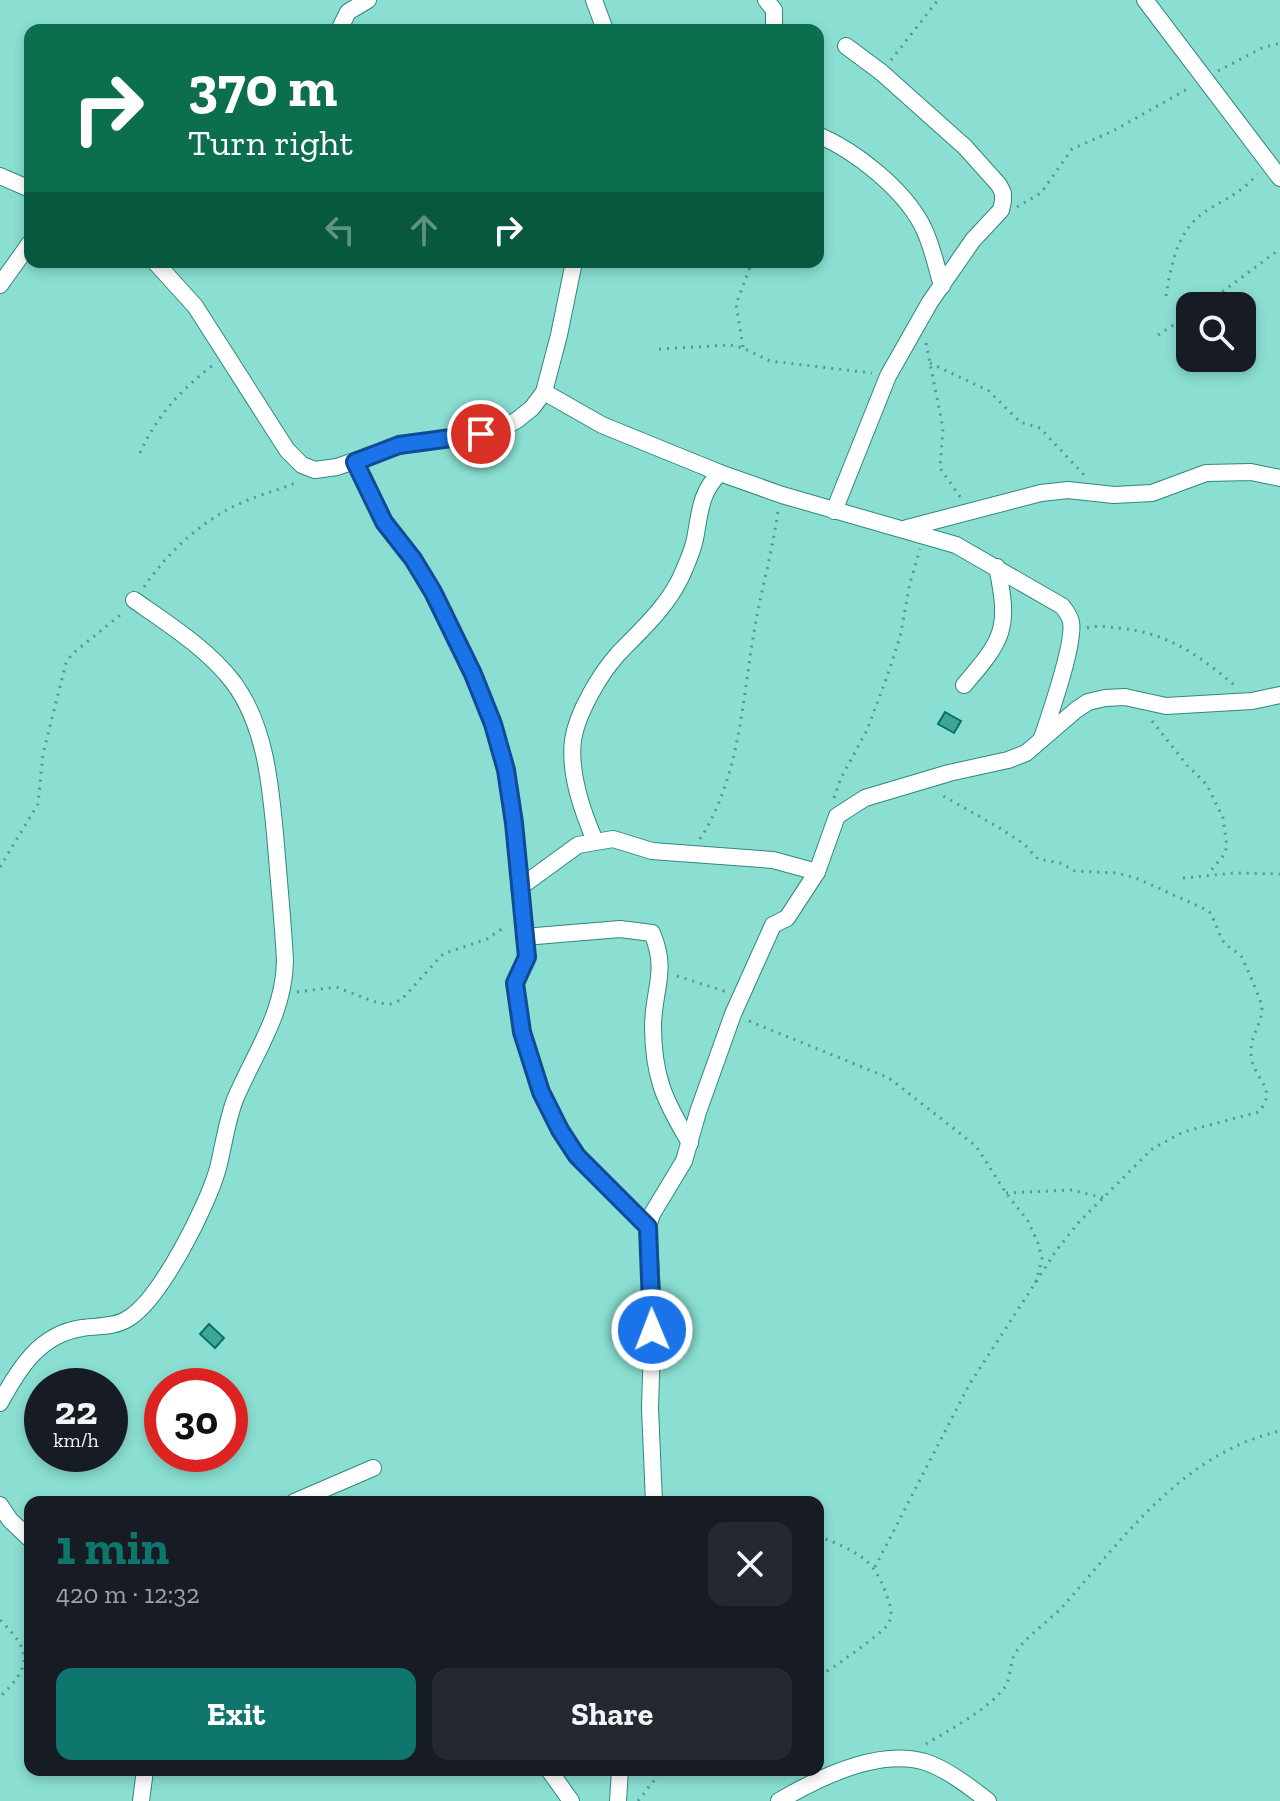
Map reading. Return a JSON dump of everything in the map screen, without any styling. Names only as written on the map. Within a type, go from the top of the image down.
[{"type":"street","points":[[342,24],[348,12],[368,0]]},
{"type":"street","points":[[594,0],[603,24]]},
{"type":"street","points":[[766,0],[774,10],[774,24]]},
{"type":"street","points":[[1145,0],[1280,178]]},
{"type":"street","points":[[834,511],[888,376],[921,317],[973,240],[1001,210],[1003,193],[965,147],[881,72],[846,46]]},
{"type":"street","points":[[824,137],[861,159],[912,210],[930,244],[942,286]]},
{"type":"street","points":[[0,176],[24,186]]},
{"type":"street","points":[[0,285],[24,251]]},
{"type":"street","points":[[160,268],[195,306],[287,450],[302,465],[315,470],[355,462],[399,445],[501,429],[532,408],[544,392],[573,268]]},
{"type":"street","points":[[544,392],[602,425],[720,473],[834,511],[956,545],[1062,606],[1071,618],[1072,631],[1054,704],[1041,741]]},
{"type":"street","points":[[355,462],[384,522],[413,559],[433,592],[473,674],[493,724],[506,770],[514,823],[527,957],[515,983],[522,1032],[541,1092],[577,1156],[648,1227]]},
{"type":"street","points":[[904,529],[1041,493],[1068,490],[1114,495],[1152,493],[1206,473],[1251,472],[1280,478]]},
{"type":"street","points":[[595,841],[582,809],[573,740],[593,688],[606,668],[663,608],[678,583],[694,541],[701,499],[709,483],[720,473]]},
{"type":"street","points":[[964,685],[989,656],[1002,631],[1004,601],[997,567]]},
{"type":"street","points":[[0,1403],[34,1351],[52,1337],[129,1318],[162,1280],[204,1207],[218,1170],[235,1100],[285,988],[285,948],[272,794],[262,746],[250,713],[233,682],[206,655],[134,600]]},
{"type":"street","points":[[654,1496],[650,1408],[653,1307],[648,1227],[660,1200],[675,1179],[690,1143],[733,1014],[773,925],[787,918],[817,872],[834,820],[843,810],[865,798],[1026,753],[1088,702],[1105,698],[1166,706],[1252,701],[1280,695]]},
{"type":"street","points":[[519,888],[578,845],[613,839],[652,851],[773,860],[817,872]]},
{"type":"street","points":[[524,937],[641,929],[652,933],[660,955],[661,971],[653,1026],[660,1089],[667,1107],[690,1143]]},
{"type":"street","points":[[308,1496],[373,1468]]},
{"type":"street","points":[[0,1505],[24,1533]]},
{"type":"street","points":[[824,1776],[902,1758],[926,1762],[988,1801]]},
{"type":"street","points":[[553,1776],[571,1801]]},
{"type":"street","points":[[618,1801],[620,1776]]},
{"type":"street","points":[[779,1801],[824,1776]]},
{"type":"path","points":[[881,72],[938,0]]},
{"type":"path","points":[[1001,210],[1020,207],[1041,193],[1072,149],[1124,125],[1262,48],[1280,43]]},
{"type":"path","points":[[1166,296],[1173,258],[1187,230],[1206,210],[1247,186],[1264,159]]},
{"type":"path","points":[[1222,292],[1280,249]]},
{"type":"path","points":[[743,348],[736,304],[750,268]]},
{"type":"path","points":[[921,317],[943,428],[940,468],[962,501],[964,513]]},
{"type":"path","points":[[1158,335],[1176,323]]},
{"type":"path","points":[[659,349],[712,345],[743,348],[778,362],[888,376]]},
{"type":"path","points":[[140,453],[150,430],[169,403],[226,355]]},
{"type":"path","points":[[930,363],[989,391],[1020,422],[1040,428],[1084,476],[1093,492]]},
{"type":"path","points":[[0,867],[38,804],[40,769],[66,663],[72,654],[123,614],[173,549],[195,530],[239,504],[286,487],[315,470]]},
{"type":"path","points":[[690,854],[719,804],[736,754],[755,627],[782,495]]},
{"type":"path","points":[[834,820],[834,795],[867,730],[896,651],[923,534]]},
{"type":"path","points":[[1072,631],[1095,626],[1121,628],[1141,630],[1175,641],[1252,701]]},
{"type":"path","points":[[1136,700],[1187,765],[1207,785],[1223,818],[1227,847],[1208,874]]},
{"type":"path","points":[[875,1567],[969,1385],[1056,1251],[1079,1222],[1152,1149],[1183,1132],[1259,1112],[1266,1102],[1267,1090],[1253,1064],[1250,1045],[1262,1004],[1250,981],[1247,964],[1224,942],[1209,911],[1127,876],[1075,871],[1060,863],[1040,860],[1024,844],[998,827],[918,781]]},
{"type":"path","points":[[1183,878],[1208,874],[1280,874]]},
{"type":"path","points":[[285,988],[302,992],[336,987],[378,1003],[390,1004],[401,1000],[443,954],[487,939],[521,913]]},
{"type":"path","points":[[661,971],[730,993],[746,988]]},
{"type":"path","points":[[733,1014],[866,1067],[898,1084],[976,1146],[1028,1221],[1038,1243],[1042,1259],[1034,1288]]},
{"type":"path","points":[[1006,1193],[1072,1190],[1104,1198]]},
{"type":"path","points":[[902,1758],[999,1694],[1008,1682],[1015,1654],[1064,1606],[1163,1494],[1234,1447],[1280,1431]]},
{"type":"path","points":[[824,1539],[875,1567],[891,1616],[887,1625],[824,1672]]},
{"type":"path","points":[[0,1620],[21,1643],[24,1651]]},
{"type":"path","points":[[0,1697],[24,1668]]},
{"type":"path","points":[[638,1801],[657,1776]]},
{"type":"building","points":[[945,712],[961,721],[954,733],[938,724]]},
{"type":"building","points":[[209,1324],[224,1338],[215,1348],[200,1334]]},
{"type":"route","points":[[481,434],[399,445],[355,462],[384,522],[413,559],[433,592],[473,674],[493,724],[506,770],[514,823],[527,957],[515,983],[522,1032],[541,1092],[560,1130],[577,1156],[648,1227],[652,1330]]}]
